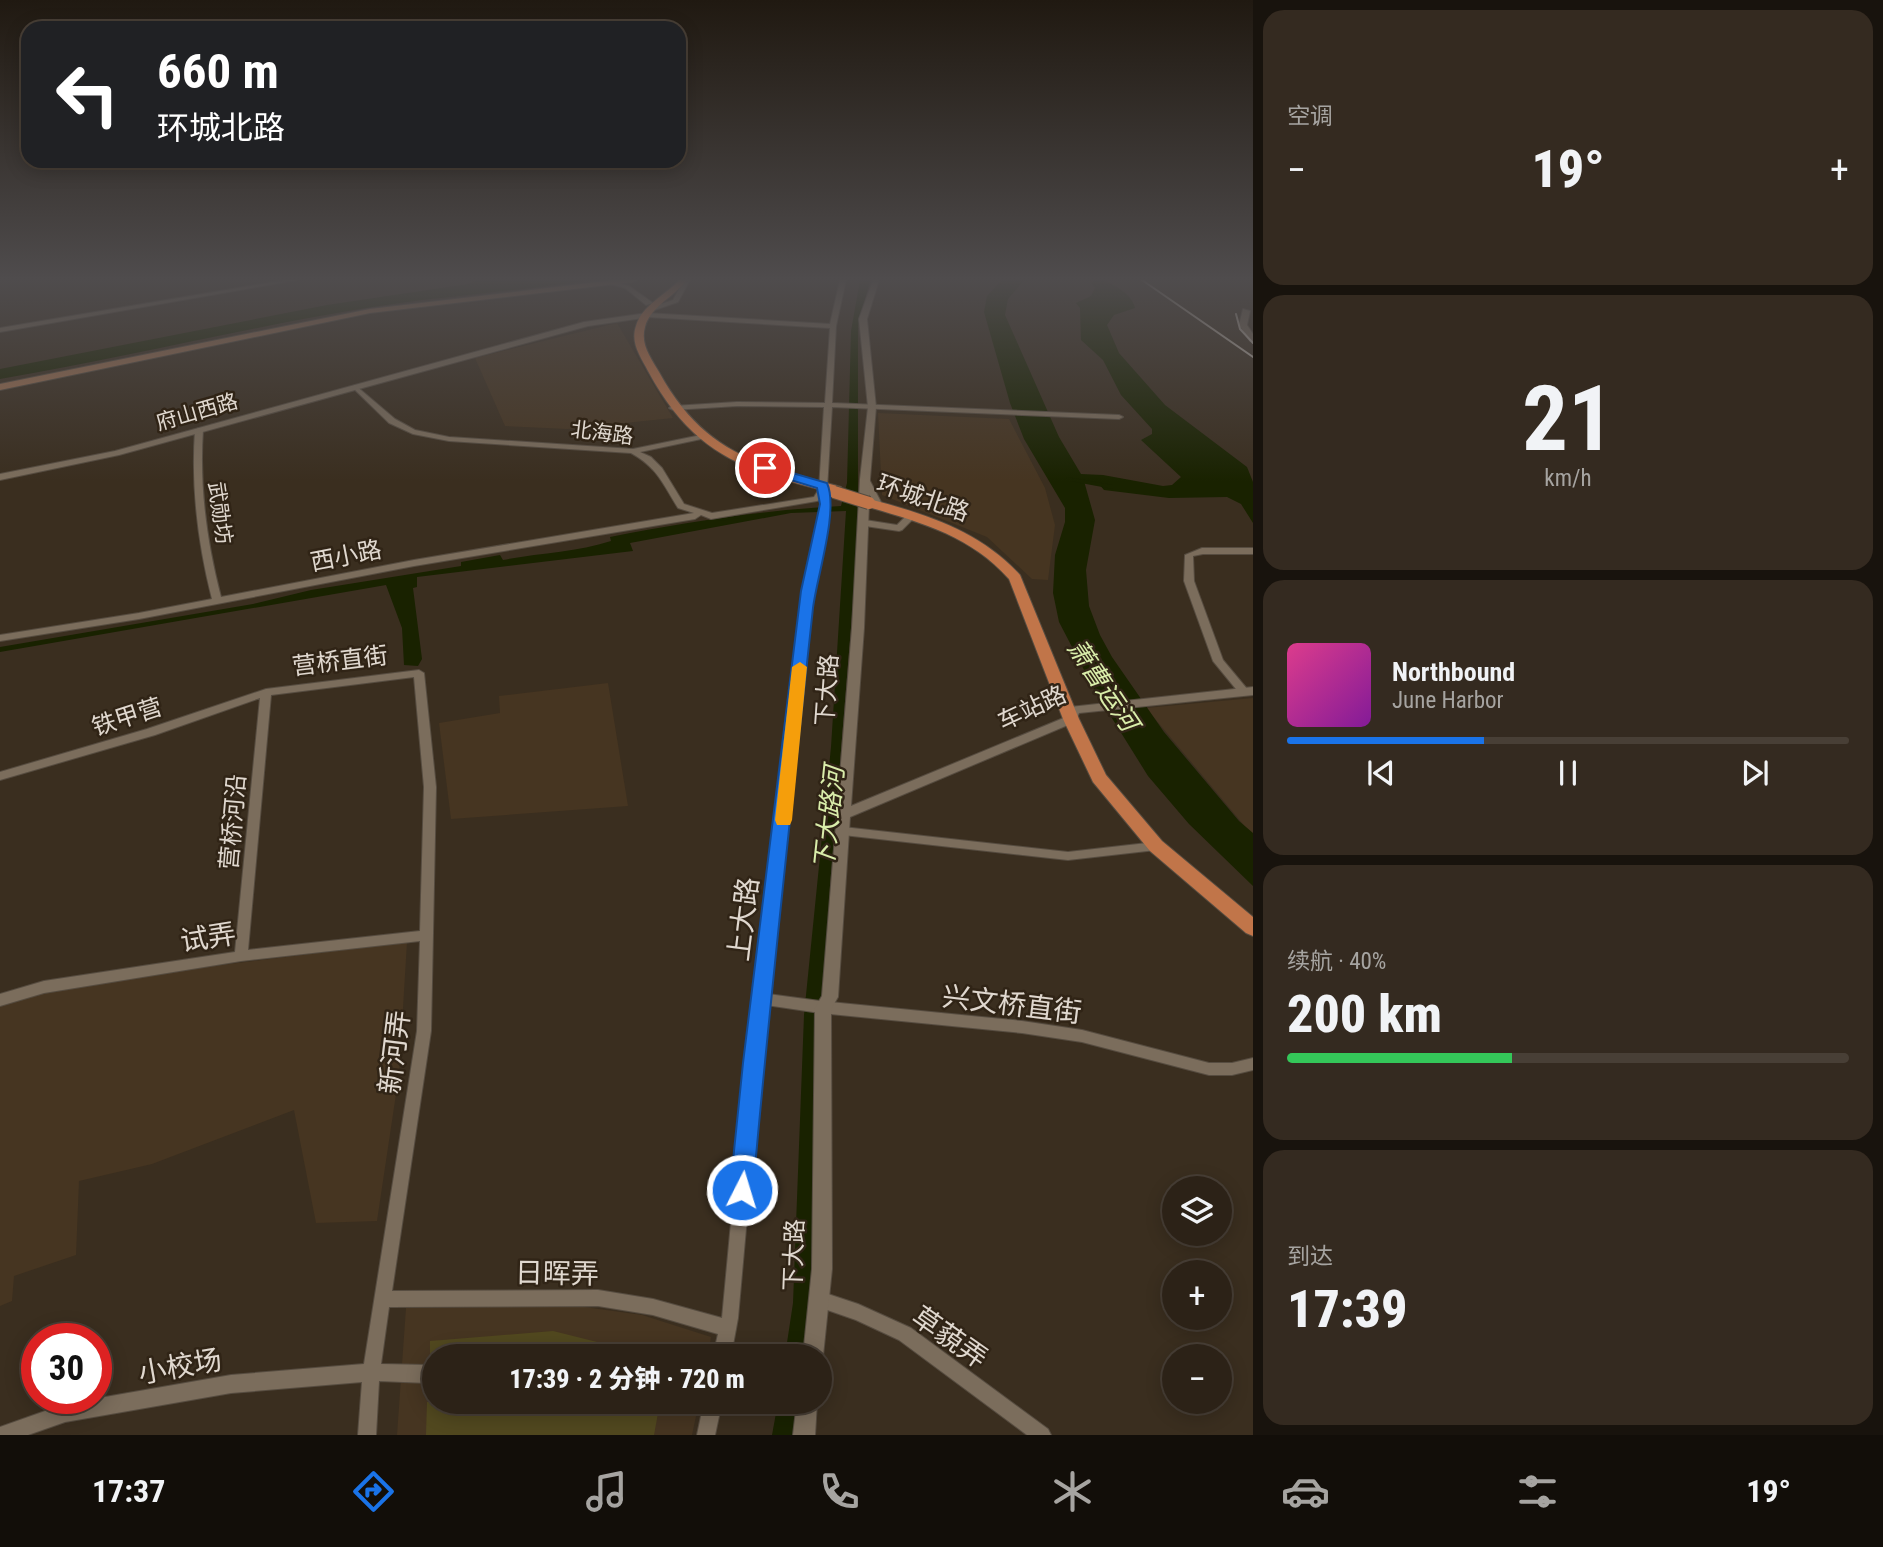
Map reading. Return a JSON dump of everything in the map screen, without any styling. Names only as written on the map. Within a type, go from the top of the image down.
[{"type":"main road","points":[[0,387],[195,347]]},
{"type":"main road","name":"环城北路","points":[[635,347],[654,384],[675,407],[691,431],[723,452],[763,471],[963,530],[1005,559],[1019,578],[1107,778],[1132,809],[1191,869],[1253,919]]},
{"type":"main road","name":"环城北路","points":[[872,502],[959,532],[978,542],[1001,560],[1014,578],[1078,712],[1099,778],[1156,846],[1253,928]]},
{"type":"street","name":"府山西路","points":[[0,477],[84,461],[502,347]]},
{"type":"street","name":"上大路","points":[[725,1344],[808,591],[829,489],[829,405],[833,347]]},
{"type":"street","name":"下大路","points":[[814,1344],[822,1269],[821,1007],[830,997],[865,523],[864,347]]},
{"type":"street","name":"北海路","points":[[355,387],[392,421],[413,432],[449,439],[633,451],[648,459],[659,470],[681,506],[699,513]]},
{"type":"street","points":[[675,407],[829,405],[1119,417]]},
{"type":"street","name":"武勋坊","points":[[199,430],[196,462],[199,497],[217,600]]},
{"type":"street","points":[[633,451],[701,436]]},
{"type":"street","points":[[865,479],[872,502]]},
{"type":"street","points":[[699,513],[711,516],[817,499],[829,489]]},
{"type":"street","name":"西小路","points":[[0,638],[139,617],[414,563],[695,516],[699,513]]},
{"type":"street","points":[[865,523],[899,528],[911,516]]},
{"type":"street","points":[[1248,691],[1218,661],[1189,581],[1189,555],[1202,551],[1253,551]]},
{"type":"street","name":"营桥直街","points":[[266,692],[419,673]]},
{"type":"street","name":"新河弄","points":[[367,1435],[371,1372],[424,1031],[430,787],[419,673]]},
{"type":"street","name":"车站路","points":[[842,815],[1078,712],[1248,691]]},
{"type":"street","name":"铁甲营","points":[[0,776],[150,732],[266,692]]},
{"type":"street","name":"营桥河沿","points":[[241,956],[266,692]]},
{"type":"street","points":[[843,831],[1068,856],[1156,846]]},
{"type":"street","name":"试弄","points":[[0,1000],[44,987],[241,956],[427,935]]},
{"type":"street","name":"兴文桥直街","points":[[761,999],[1082,1036],[1209,1069],[1232,1069],[1253,1064]]},
{"type":"street","name":"日晖弄","points":[[382,1299],[598,1298],[653,1307],[728,1328]]},
{"type":"street","name":"草藐弄","points":[[819,1299],[858,1312],[905,1334],[1042,1435]]},
{"type":"street","name":"小校场","points":[[2,1435],[65,1413],[231,1384],[371,1372],[422,1374]]},
{"type":"street","points":[[706,1435],[709,1414]]},
{"type":"street","points":[[804,1435],[806,1414]]},
{"type":"shaded area","points":[[520,347],[631,347],[673,418],[567,429],[505,426],[475,358]]},
{"type":"shaded area","points":[[878,413],[1009,419],[1045,488],[1055,525],[1048,580],[1032,579],[987,537],[882,495]]},
{"type":"shaded area","points":[[608,683],[628,806],[451,819],[439,723],[500,713],[499,696]]},
{"type":"shaded area","points":[[1253,698],[1253,836],[1146,708]]},
{"type":"shaded area","points":[[407,942],[399,1074],[377,1221],[316,1223],[294,1110],[152,1164],[79,1181],[76,1255],[14,1276],[12,1301],[0,1306],[0,1001],[44,987]]},
{"type":"shaded area","points":[[577,1306],[642,1315],[711,1337],[710,1344],[422,1344],[422,1414],[696,1414],[692,1435],[397,1435],[406,1308]]},
{"type":"water","points":[[113,347],[165,347],[0,379],[0,369]]},
{"type":"water","name":"下大路河","points":[[851,347],[858,347],[858,540],[830,886],[811,1314],[807,1344],[787,1344],[793,1303],[804,1015],[831,747],[846,511],[791,513],[630,543],[633,551],[417,577],[417,587],[413,588],[422,659],[418,666],[404,665],[402,628],[386,585],[0,652],[0,647],[253,604],[311,590],[461,566],[461,562],[500,555],[503,560],[585,548],[611,541],[610,537],[667,526],[841,506],[847,483]]},
{"type":"water","name":"萧曹运河","points":[[994,347],[1019,347],[1059,437],[1081,474],[1172,485],[1181,477],[1141,440],[1152,434],[1152,429],[1121,395],[1103,360],[1089,347],[1116,347],[1165,405],[1247,467],[1253,482],[1253,523],[1241,504],[1227,497],[1169,498],[1104,490],[1098,483],[1084,481],[1095,520],[1086,570],[1089,606],[1100,635],[1164,732],[1239,821],[1253,833],[1253,886],[1189,824],[1148,776],[1095,691],[1059,622],[1053,593],[1055,555],[1065,522],[1065,508],[1024,439],[1010,403]]},
{"type":"water","points":[[776,1414],[796,1414],[793,1435],[772,1435]]},
{"type":"building","points":[[553,1331],[605,1344],[430,1344],[430,1341]]},
{"type":"building","points":[[427,1414],[658,1414],[654,1435],[426,1435]]},
{"type":"waterway","points":[[1070,479],[1113,487]]},
{"type":"waterway","points":[[719,520],[740,517]]},
{"type":"railway","points":[[1239,347],[1253,357]]},
{"type":"slow traffic","points":[[783,820],[800,667]]},
{"type":"route","points":[[742,1190],[808,591],[826,504],[822,485],[765,468]]}]
